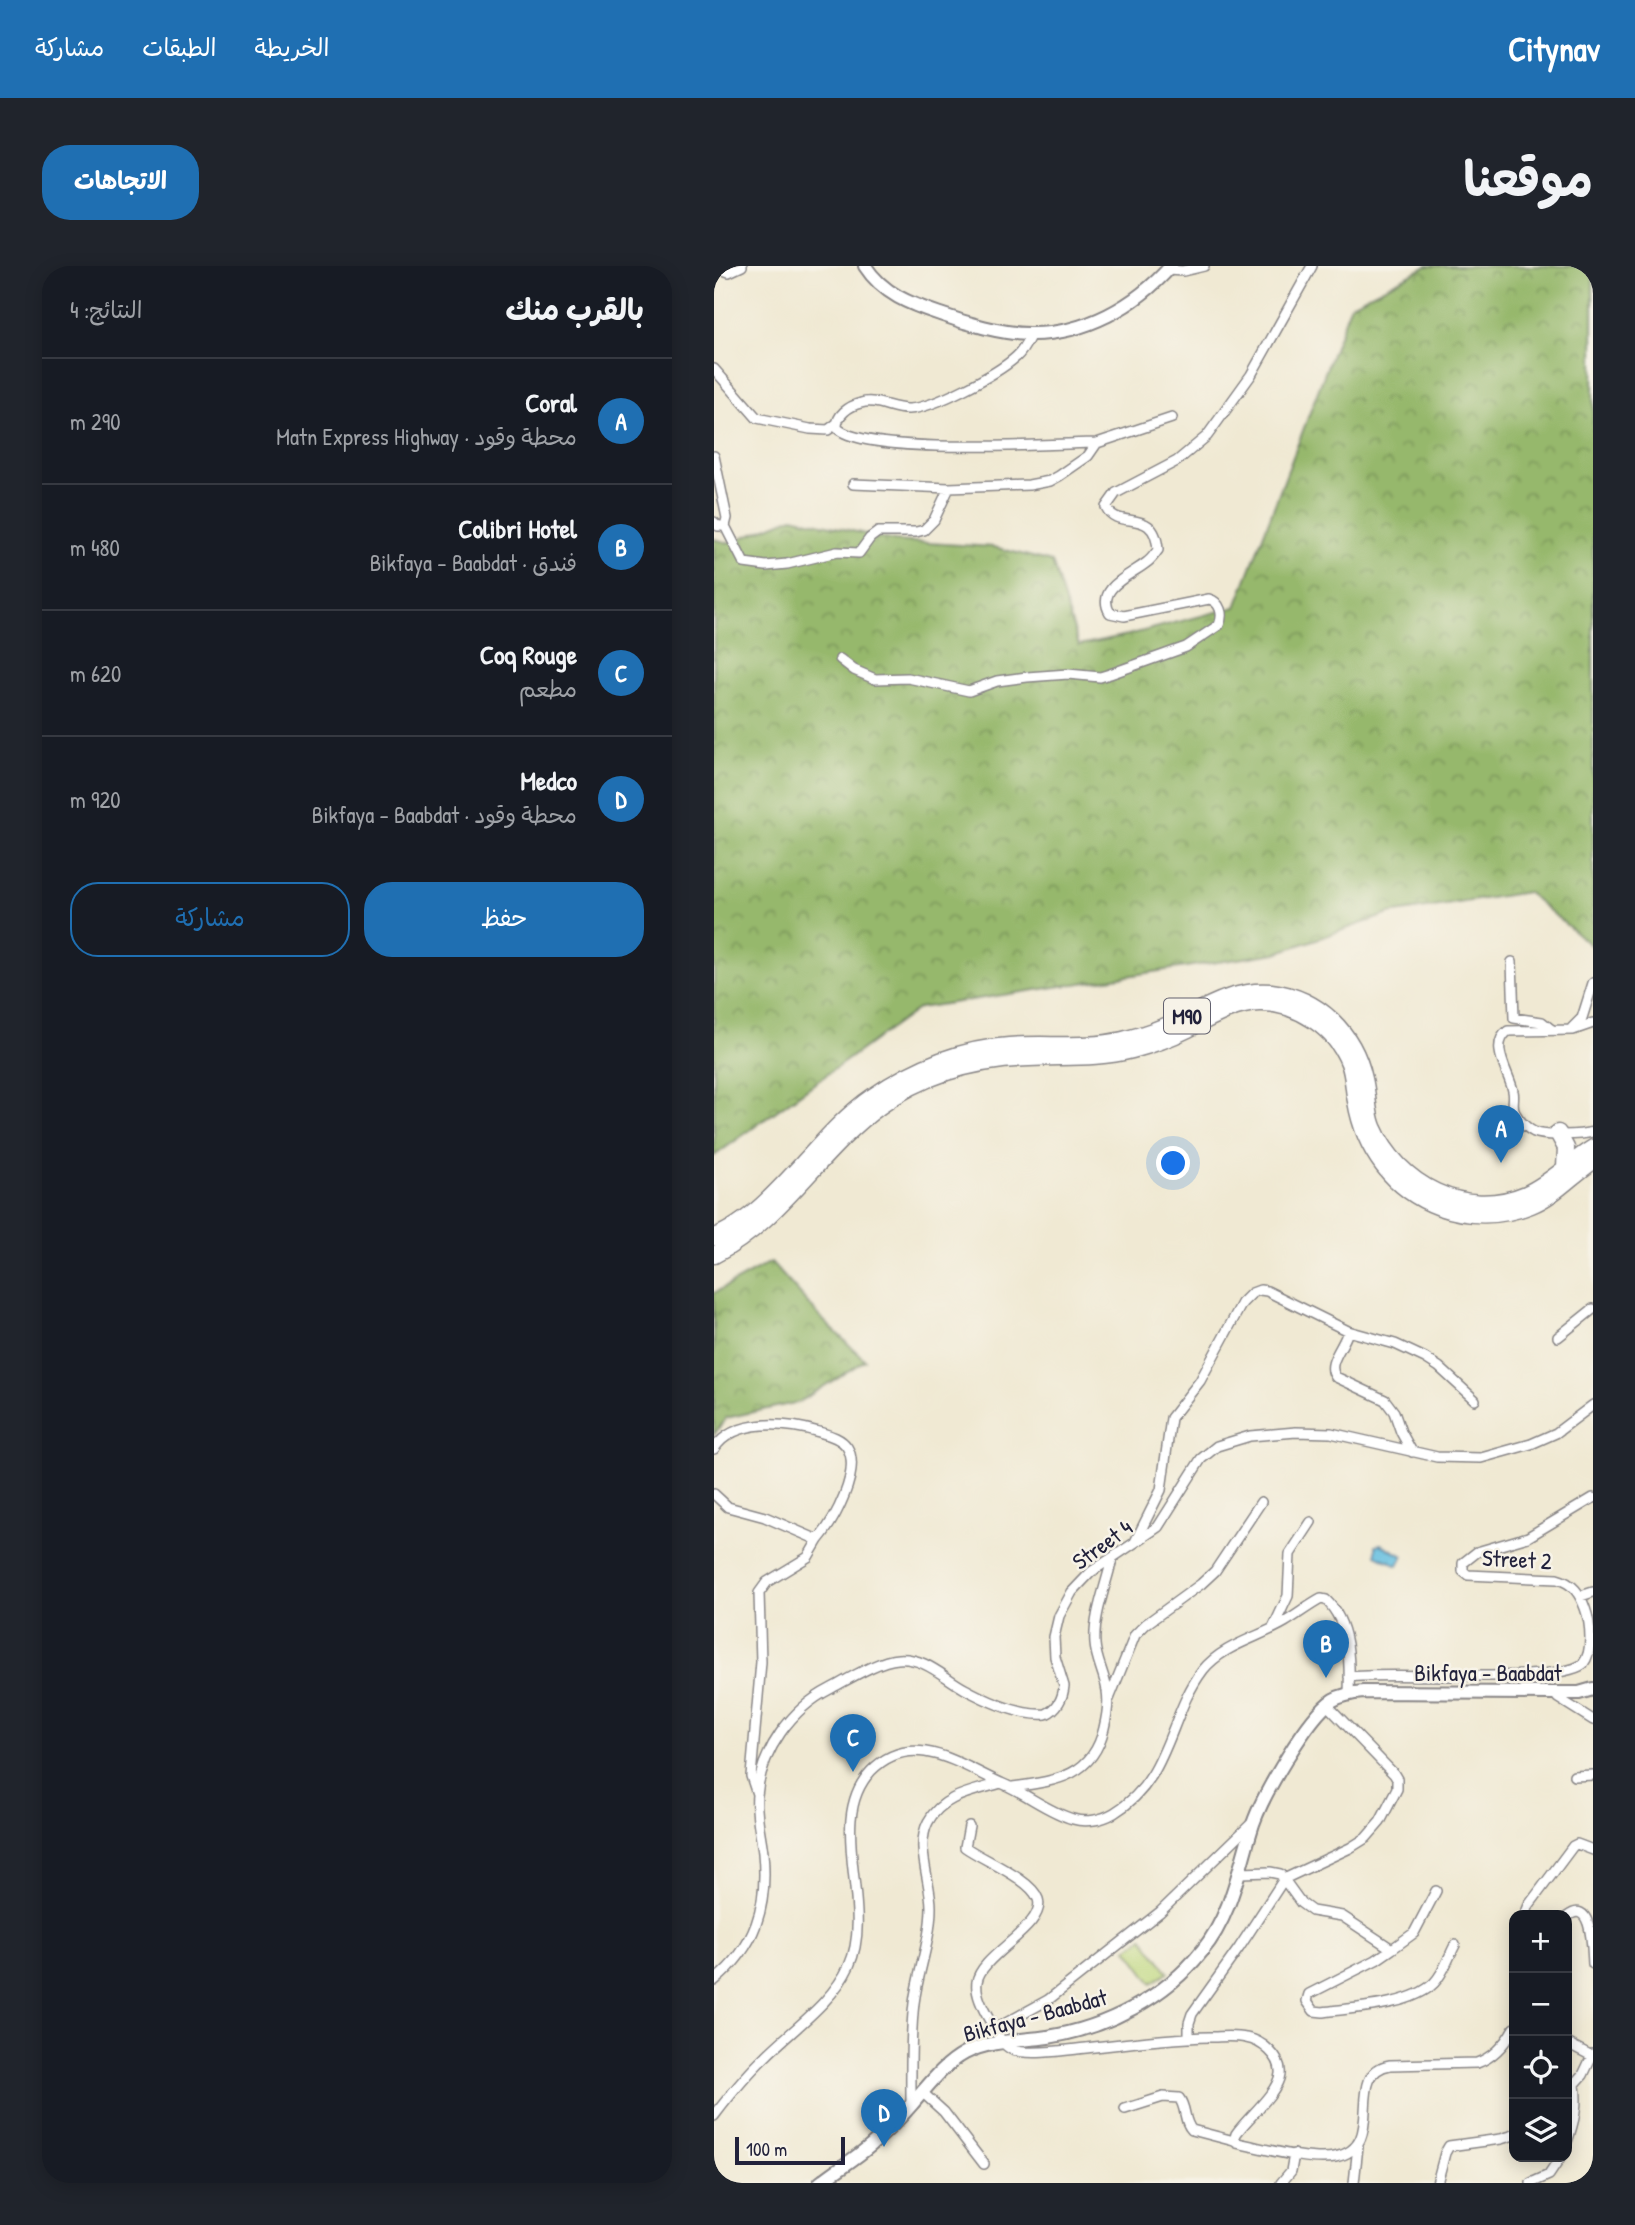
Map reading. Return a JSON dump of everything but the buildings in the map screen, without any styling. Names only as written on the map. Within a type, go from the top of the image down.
[{"type":"highway","name":"M90","points":[[718,1234],[741,1221],[770,1196],[859,1107],[924,1067],[958,1055],[995,1047],[1077,1046],[1122,1040],[1170,1024],[1224,998],[1250,992],[1280,994],[1307,1002],[1337,1025],[1358,1057],[1365,1081],[1369,1112],[1377,1135],[1398,1166],[1412,1179],[1431,1190],[1460,1200],[1497,1202],[1535,1190],[1593,1148]]},
{"type":"highway","name":"M90","points":[[714,1255],[753,1229],[870,1113],[926,1080],[964,1066],[989,1062],[1029,1058],[1083,1058],[1128,1051],[1157,1043],[1229,1009],[1259,1003],[1290,1008],[1312,1019],[1332,1035],[1349,1064],[1362,1129],[1374,1153],[1391,1176],[1429,1203],[1457,1213],[1494,1214],[1513,1210],[1543,1199],[1593,1161]]},
{"type":"highway","points":[[1558,1133],[1566,1148],[1565,1167]]},
{"type":"main road","points":[[865,266],[881,286],[907,302],[963,321],[1031,334],[1077,327],[1103,318],[1133,300],[1169,268]]},
{"type":"main road","name":"Bikfaya - Baabdat","points":[[820,2183],[834,2178],[870,2146],[948,2065],[960,2056],[969,2051],[1003,2043],[1052,2036],[1095,2025],[1125,2012],[1158,1991],[1192,1964],[1218,1927],[1240,1873],[1254,1821],[1299,1739],[1327,1705],[1349,1693],[1579,1693],[1593,1689]]},
{"type":"street","points":[[719,266],[729,272],[742,266]]},
{"type":"street","points":[[1169,268],[1183,271],[1204,266]]},
{"type":"street","points":[[840,659],[855,670],[875,679],[908,678],[969,691],[997,681],[1027,677],[1068,674],[1100,677],[1186,648],[1219,625],[1222,615],[1220,608],[1217,602],[1209,599],[1124,616],[1110,613],[1106,606],[1106,597],[1112,588],[1118,581],[1147,563],[1158,550],[1157,536],[1150,526],[1111,514],[1106,507],[1107,502],[1115,493],[1184,457],[1207,436],[1241,391],[1312,266]]},
{"type":"street","points":[[714,369],[757,418],[828,430],[847,409],[863,402],[908,410],[950,396],[1007,364],[1024,349],[1031,334]]},
{"type":"street","points":[[836,424],[841,432],[902,445],[1097,443],[1172,418]]},
{"type":"street","points":[[853,484],[949,488],[1029,485],[1050,481],[1088,456],[1097,443]]},
{"type":"street","points":[[714,456],[727,518],[725,526],[744,563],[766,566],[787,564],[837,552],[859,553],[878,532],[924,530],[934,520],[949,488]]},
{"type":"street","points":[[714,522],[718,526],[725,526]]},
{"type":"street","points":[[1512,962],[1514,1018],[1542,1022],[1552,1030]]},
{"type":"street","points":[[1569,1030],[1582,1018],[1593,983]]},
{"type":"street","points":[[1593,1023],[1569,1030],[1508,1031],[1503,1034],[1500,1044],[1505,1071],[1513,1092],[1513,1107],[1518,1118],[1527,1127],[1538,1133],[1593,1132]]},
{"type":"street","points":[[1134,1543],[1161,1490],[1171,1418],[1199,1381],[1238,1308],[1248,1295],[1260,1290],[1267,1291],[1348,1331],[1395,1345],[1425,1358],[1439,1367],[1475,1400]]},
{"type":"street","points":[[1558,1337],[1593,1309]]},
{"type":"street","points":[[1348,1331],[1342,1349],[1331,1366],[1332,1373],[1389,1404],[1412,1452]]},
{"type":"street","name":"Street 4","points":[[714,1981],[744,1949],[757,1925],[762,1907],[763,1854],[757,1794],[769,1752],[782,1730],[799,1710],[821,1693],[892,1660],[913,1660],[925,1664],[965,1689],[1017,1710],[1039,1714],[1051,1712],[1064,1692],[1053,1646],[1059,1616],[1080,1582],[1091,1572],[1158,1527],[1209,1451],[1229,1440],[1296,1432],[1331,1433],[1437,1457],[1481,1458],[1531,1444],[1556,1433],[1593,1405]]},
{"type":"street","points":[[714,1449],[719,1442],[743,1429],[783,1424],[822,1433],[843,1442],[851,1456],[851,1471],[829,1528],[808,1557],[767,1582],[759,1594],[761,1662],[751,1776],[757,1794]]},
{"type":"street","points":[[714,1494],[727,1507],[765,1517],[818,1541]]},
{"type":"street","name":"Street 2","points":[[1581,1597],[1570,1584],[1560,1580],[1468,1575],[1463,1571],[1463,1563],[1483,1549],[1528,1537],[1593,1498]]},
{"type":"street","points":[[1012,1787],[1051,1781],[1089,1762],[1101,1739],[1108,1700],[1135,1635],[1214,1571],[1261,1502]]},
{"type":"street","points":[[1273,1628],[1288,1596],[1290,1554],[1311,1522]]},
{"type":"street","points":[[1108,1700],[1094,1646],[1112,1559]]},
{"type":"street","points":[[1349,1676],[1530,1674],[1574,1669],[1587,1661],[1592,1645],[1591,1630],[1581,1597],[1593,1592]]},
{"type":"street","points":[[714,2116],[755,2067],[825,2000],[849,1966],[855,1947],[857,1923],[851,1822],[858,1789],[875,1768],[891,1756],[924,1750],[1012,1787],[1074,1820],[1098,1819],[1123,1807],[1136,1797],[1154,1772],[1188,1695],[1205,1668],[1227,1650],[1273,1628],[1318,1601],[1326,1600],[1338,1614],[1344,1629],[1349,1693]]},
{"type":"street","points":[[1554,1693],[1593,1720]]},
{"type":"street","points":[[1189,2038],[1192,2014],[1284,1879],[1366,1838],[1380,1822],[1397,1789],[1394,1774],[1327,1705]]},
{"type":"street","points":[[1574,1776],[1593,1775]]},
{"type":"street","points":[[911,2105],[914,2004],[931,1907],[925,1868],[925,1828],[933,1814],[948,1801],[1002,1783]]},
{"type":"street","points":[[995,2029],[1048,2000],[1160,1912],[1254,1821]]},
{"type":"street","points":[[969,1826],[965,1847],[1025,1883],[1035,1893],[1038,1902],[1038,1908],[1030,1921],[985,1964],[977,1982],[980,2002],[1003,2043],[1015,2051],[1056,2051],[1189,2038],[1247,2038],[1267,2049],[1279,2066],[1280,2075],[1276,2084],[1240,2127],[1234,2141]]},
{"type":"street","points":[[1526,1910],[1573,1846],[1577,1844],[1593,1850]]},
{"type":"street","points":[[1240,1873],[1280,1874],[1301,1903],[1312,1911],[1342,1916],[1392,1948]]},
{"type":"street","points":[[1436,1891],[1414,1933],[1366,1966],[1309,1994],[1307,2001],[1314,2011],[1323,2012],[1392,2002],[1412,1995],[1433,1984],[1443,1971],[1455,1945]]},
{"type":"street","points":[[1572,1913],[1586,1918],[1591,1934],[1593,1964]]},
{"type":"street","points":[[1354,2183],[1368,2082],[1378,2068],[1390,2065],[1477,2063],[1488,2058],[1509,2036]]},
{"type":"street","points":[[1572,2045],[1593,2055],[1572,2088]]},
{"type":"street","points":[[1572,2128],[1577,2103],[1575,2085]]},
{"type":"street","points":[[922,2092],[944,2112],[984,2164]]},
{"type":"street","points":[[1125,2109],[1163,2097],[1179,2098],[1192,2130],[1320,2158],[1334,2158],[1358,2146]]},
{"type":"street","points":[[1437,2183],[1445,2153],[1450,2146],[1488,2142],[1509,2136]]},
{"type":"street","points":[[1281,2183],[1291,2171],[1294,2154]]},
{"type":"street","points":[[1535,2182],[1554,2169],[1558,2162]]},
{"type":"green space","points":[[1427,266],[1593,266],[1593,947],[1527,892],[1389,914],[1276,953],[919,1008],[714,1156],[714,539],[729,543],[793,517],[895,541],[994,547],[1052,562],[1079,645],[1236,607],[1351,304]]},
{"type":"green space","points":[[771,1262],[823,1320],[865,1360],[799,1402],[726,1418],[714,1435],[714,1293]]},
{"type":"green space","points":[[1143,1938],[1168,1972],[1152,1983],[1127,1949]]},
{"type":"water","points":[[1381,1544],[1403,1556],[1398,1566],[1376,1555],[1376,1545]]},
{"type":"place","name":"Coral","points":[[1501,1163]]},
{"type":"place","name":"Colibri Hotel","points":[[1326,1678]]},
{"type":"place","name":"Coq Rouge","points":[[853,1772]]},
{"type":"place","name":"Medco","points":[[884,2147]]}]
